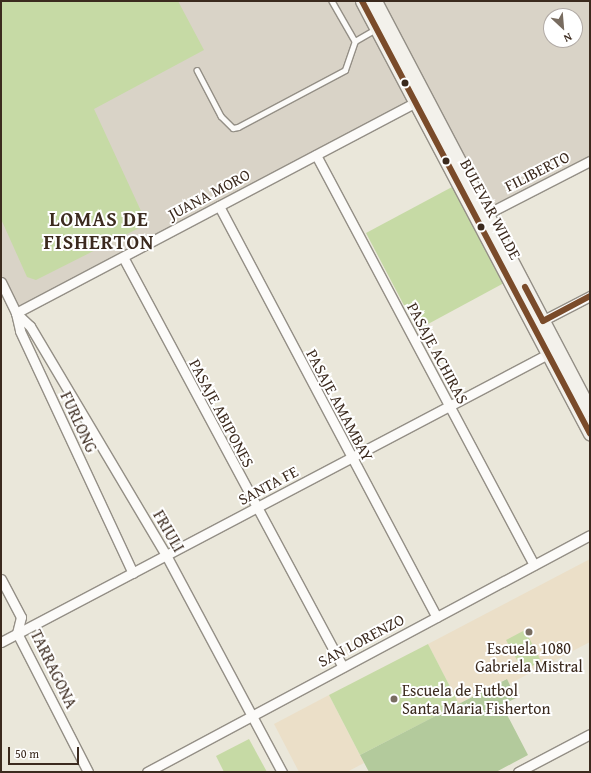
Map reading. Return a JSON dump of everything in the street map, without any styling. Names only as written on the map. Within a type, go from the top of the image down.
[{"type":"main road","name":"BULEVAR WILDE","points":[[362,1],[416,102],[482,216]]},
{"type":"main road","name":"BULEVAR WILDE","points":[[375,1],[482,216],[538,323],[590,410]]},
{"type":"main road","name":"BULEVAR WILDE","points":[[538,323],[548,354],[590,434]]},
{"type":"street","name":"JUANA MORO","points":[[16,313],[416,102]]},
{"type":"street","name":"PASAJE ACHIRAS","points":[[316,155],[534,565]]},
{"type":"street","name":"FILIBERTO","points":[[482,216],[590,161]]},
{"type":"street","name":"PASAJE AMAMBAY","points":[[219,206],[351,458],[437,617]]},
{"type":"street","name":"PASAJE ABIPONES","points":[[123,257],[256,508],[343,667]]},
{"type":"street","name":"FURLONG","points":[[1,282],[16,313],[20,331],[133,573]]},
{"type":"street","points":[[538,323],[590,296]]},
{"type":"street","name":"FRIULI","points":[[16,313],[30,326],[166,555],[282,772]]},
{"type":"street","name":"SANTA FE","points":[[1,642],[548,354]]},
{"type":"street","name":"SAN LORENZO","points":[[147,772],[590,535]]},
{"type":"street","name":"TARRAGONA","points":[[1,579],[21,618],[17,633],[88,772]]},
{"type":"street","points":[[518,772],[590,734]]},
{"type":"lane","points":[[332,1],[355,41]]},
{"type":"lane","points":[[197,70],[221,116],[232,128],[238,127],[345,70],[355,41],[376,29]]},
{"type":"shaded area","points":[[1,1],[590,1],[590,161],[487,214],[426,98],[16,313],[1,282]]},
{"type":"shaded area","points":[[590,559],[590,642],[509,684],[506,679],[459,704],[428,644]]},
{"type":"shaded area","points":[[329,695],[364,763],[347,772],[299,772],[274,724]]},
{"type":"green space","points":[[1,1],[178,1],[204,50],[94,109],[147,224],[36,280],[27,277],[1,219]]},
{"type":"green space","points":[[452,187],[504,283],[417,330],[366,233]]},
{"type":"green space","points":[[525,630],[541,661],[523,671],[506,640]]},
{"type":"green space","name":"Escuela de Futbol Santa Maria Fisherton","points":[[428,644],[459,704],[360,755],[329,695]]},
{"type":"green space","points":[[507,679],[516,698],[502,705],[528,755],[496,772],[369,772],[360,755]]},
{"type":"green space","points":[[249,739],[267,772],[224,772],[216,756]]},
{"type":"transit line","points":[[362,1],[590,434]]},
{"type":"transit line","points":[[525,287],[543,321],[590,296]]},
{"type":"place","name":"Escuela 1080 Gabriela Mistral","points":[[529,632]]},
{"type":"place","name":"Escuela de Futbol Santa Maria Fisherton","points":[[394,699]]},
{"type":"district","name":"LOMAS DE FISHERTON","points":[[99,230]]}]
